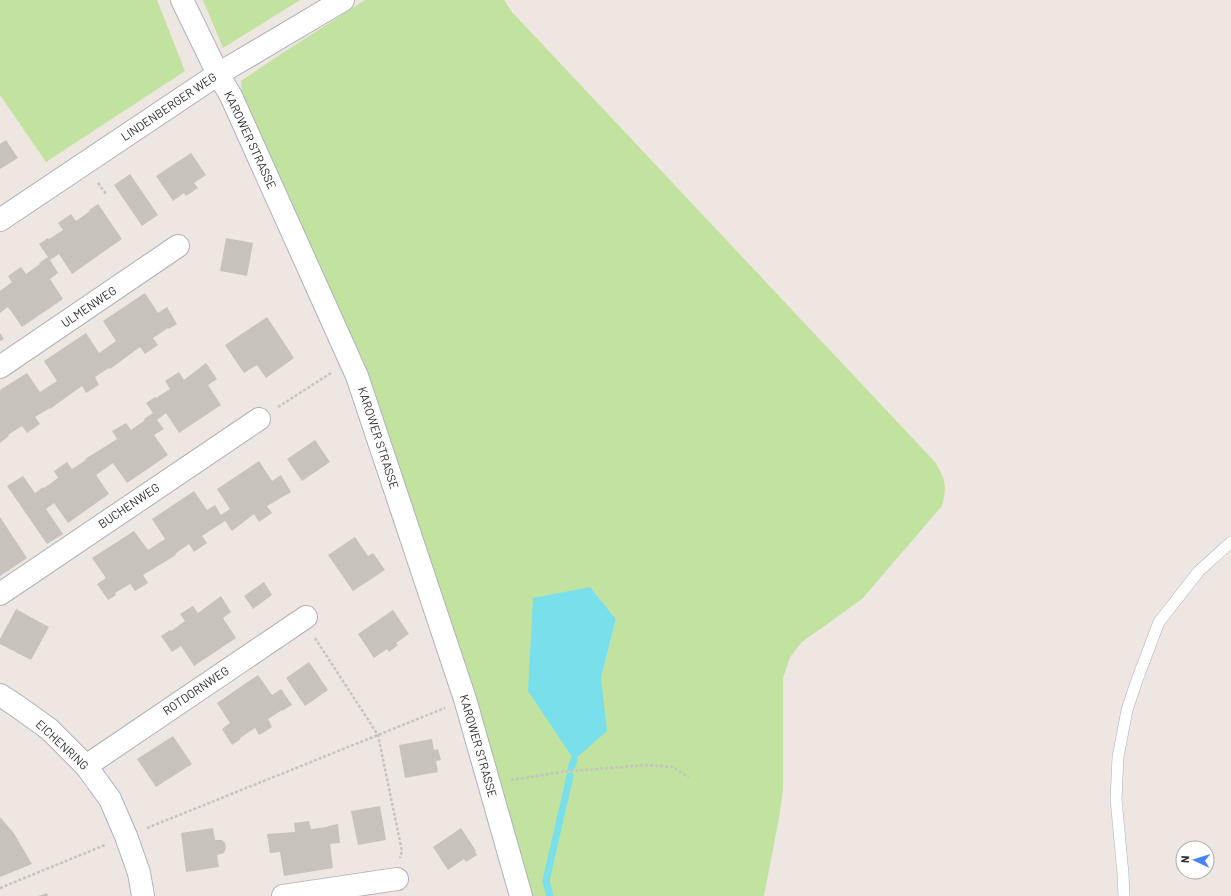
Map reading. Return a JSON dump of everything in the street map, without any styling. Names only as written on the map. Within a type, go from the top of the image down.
[{"type":"street","name":"KAROWER STRASSE","points":[[182,0],[230,96],[357,376],[465,699],[521,896]]},
{"type":"street","name":"LINDENBERGER WEG","points":[[0,220],[218,74],[342,0]]},
{"type":"street","name":"ULMENWEG","points":[[0,367],[178,246]]},
{"type":"street","name":"BUCHENWEG","points":[[0,594],[259,419]]},
{"type":"street","name":"ROTDORNWEG","points":[[86,766],[306,617]]},
{"type":"street","name":"EICHENRING","points":[[0,695],[49,729],[86,766],[110,799],[126,836],[139,873],[143,896]]},
{"type":"street","points":[[283,896],[397,879]]},
{"type":"lane","points":[[1124,896],[1116,799],[1118,756],[1127,710],[1159,622],[1199,571],[1231,542]]},
{"type":"path","points":[[98,183],[106,194]]},
{"type":"path","points":[[259,419],[350,361]]},
{"type":"path","points":[[306,617],[316,640],[378,734],[402,851],[397,879]]},
{"type":"path","points":[[0,888],[465,699]]},
{"type":"path","points":[[489,782],[562,772],[646,765],[672,767],[689,777]]},
{"type":"green space","points":[[0,0],[157,0],[185,71],[46,162],[0,95]]},
{"type":"green space","points":[[203,0],[300,0],[223,48]]},
{"type":"green space","points":[[365,0],[504,0],[512,12],[935,462],[943,478],[945,487],[942,506],[862,599],[802,642],[790,657],[783,678],[783,790],[764,896],[531,896],[474,697],[368,373],[242,98],[241,81]],"holes":[[[590,587],[616,619],[601,678]]]},
{"type":"water","points":[[590,587],[616,619],[601,678],[607,731],[574,760],[528,691],[533,598]]},
{"type":"building","points":[[6,140],[18,158],[0,169],[0,144]]},
{"type":"building","points":[[191,153],[206,175],[194,183],[198,188],[186,196],[184,193],[173,201],[156,176]]},
{"type":"building","points":[[130,174],[158,215],[142,226],[114,185]]},
{"type":"building","points":[[98,204],[122,239],[72,274],[59,254],[50,260],[58,273],[50,279],[63,299],[22,327],[8,307],[0,313],[0,291],[12,282],[8,276],[21,267],[26,274],[40,264],[39,263],[48,257],[39,244],[63,230],[58,223],[71,214],[76,221]]},
{"type":"building","points":[[226,238],[253,243],[247,276],[220,271]]},
{"type":"building","points":[[145,293],[158,313],[167,307],[177,324],[153,338],[158,345],[145,354],[140,347],[110,369],[109,368],[95,377],[99,385],[86,393],[82,386],[50,409],[35,417],[40,424],[27,433],[22,426],[8,435],[9,436],[0,443],[0,390],[27,373],[40,392],[57,381],[44,361],[86,333],[99,353],[116,341],[103,321]]},
{"type":"building","points":[[267,317],[294,358],[266,378],[257,365],[244,373],[225,345]]},
{"type":"building","points":[[0,333],[4,339],[0,341]]},
{"type":"building","points":[[206,363],[217,379],[208,385],[221,405],[179,433],[166,413],[157,420],[164,429],[154,435],[168,455],[127,483],[113,463],[96,475],[109,494],[68,523],[54,503],[46,509],[63,534],[47,544],[7,486],[23,476],[35,493],[43,487],[44,488],[58,478],[54,471],[67,462],[72,469],[117,439],[112,431],[126,423],[131,430],[153,413],[146,403],[170,389],[165,381],[179,372],[184,380]]},
{"type":"building","points":[[315,440],[330,462],[302,481],[287,459]]},
{"type":"building","points":[[259,461],[272,481],[281,475],[291,492],[267,506],[272,513],[259,522],[254,514],[232,531],[225,521],[202,536],[207,543],[194,552],[189,544],[175,554],[176,555],[143,575],[148,583],[135,591],[130,584],[115,593],[116,595],[108,600],[97,584],[106,578],[92,558],[134,531],[148,550],[165,539],[152,519],[194,491],[207,510],[215,505],[221,515],[230,509],[217,489]]},
{"type":"building","points":[[0,517],[27,558],[0,576]]},
{"type":"building","points":[[355,537],[368,556],[373,553],[385,570],[353,591],[328,555]]},
{"type":"building","points":[[264,582],[272,595],[253,609],[244,596]]},
{"type":"building","points":[[221,596],[231,612],[223,618],[236,638],[194,666],[181,646],[172,652],[161,636],[185,621],[180,614],[193,606],[198,613]]},
{"type":"building","points":[[16,609],[49,627],[31,660],[0,644],[0,639]]},
{"type":"building","points":[[393,610],[409,634],[396,643],[398,645],[389,652],[387,649],[374,658],[358,634]]},
{"type":"building","points":[[309,662],[328,690],[305,706],[286,678]]},
{"type":"building","points":[[258,675],[272,695],[281,689],[292,705],[268,719],[272,727],[266,731],[259,735],[255,728],[232,745],[222,729],[230,723],[217,703]]},
{"type":"building","points":[[173,736],[192,764],[156,787],[137,759]]},
{"type":"building","points":[[432,739],[434,750],[438,749],[441,760],[436,761],[438,772],[405,778],[399,745]]},
{"type":"building","points":[[380,806],[386,840],[358,845],[351,811]]},
{"type":"building","points":[[0,817],[13,832],[32,864],[0,877]]},
{"type":"building","points":[[309,821],[311,829],[338,824],[340,843],[330,844],[333,868],[284,876],[280,852],[270,853],[267,834],[295,832],[294,823]]},
{"type":"building","points":[[213,828],[215,840],[222,840],[225,843],[226,848],[224,853],[217,855],[219,867],[186,872],[181,833]]},
{"type":"building","points":[[461,828],[477,855],[466,862],[464,859],[448,870],[433,847]]},
{"type":"building","points":[[47,893],[48,896],[38,896]]},
{"type":"waterway","points":[[571,768],[574,760]]},
{"type":"waterway","points":[[550,896],[546,881],[570,776]]}]
